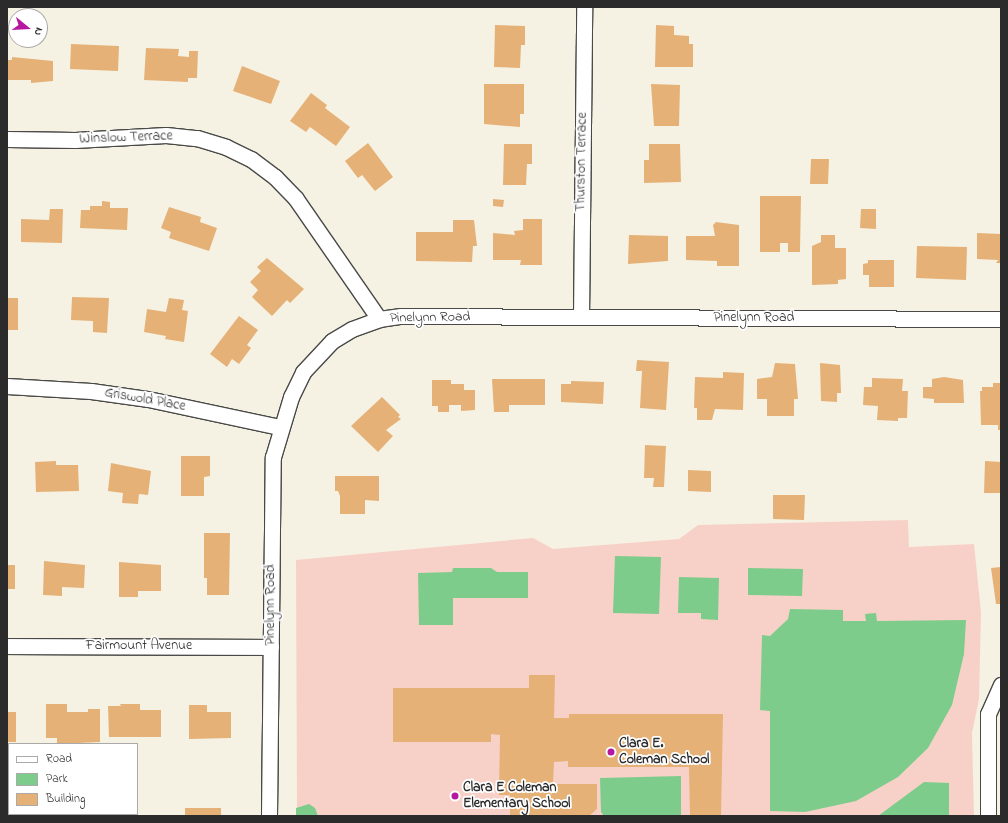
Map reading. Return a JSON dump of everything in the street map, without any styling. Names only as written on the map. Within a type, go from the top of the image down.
[{"type":"street","name":"Thurston Terrace","points":[[581,317],[584,7]]},
{"type":"street","name":"Winslow Terrace","points":[[7,139],[75,140],[166,135],[197,138],[226,147],[250,159],[275,177],[296,199],[379,319]]},
{"type":"street","name":"Pinelynn Road","points":[[270,816],[271,500],[273,457],[280,427],[303,372],[316,355],[332,341],[352,329],[379,319],[402,316],[1001,319]]},
{"type":"street","name":"Griswold Place","points":[[7,386],[91,391],[148,399],[280,427]]},
{"type":"street","name":"Fairmount Avenue","points":[[7,646],[271,647]]},
{"type":"street","points":[[988,816],[988,714],[1001,686]]},
{"type":"shaded area","points":[[908,520],[909,547],[974,544],[981,612],[979,699],[972,733],[974,816],[297,816],[296,560],[533,538],[553,549],[679,539],[698,525]]},
{"type":"green space","points":[[615,556],[661,557],[659,614],[613,613]]},
{"type":"green space","points":[[453,568],[491,568],[497,572],[528,572],[528,598],[453,598],[453,625],[419,625],[418,573],[452,572]]},
{"type":"green space","points":[[748,568],[803,569],[802,596],[748,595]]},
{"type":"green space","points":[[679,577],[719,578],[718,620],[701,619],[701,613],[678,613]]},
{"type":"green space","points":[[790,609],[843,610],[843,621],[866,621],[865,614],[876,613],[877,621],[966,620],[964,654],[952,705],[928,748],[898,777],[856,801],[805,812],[770,811],[770,711],[760,710],[762,635],[770,636],[788,619]]},
{"type":"green space","points":[[681,776],[681,816],[604,816],[601,812],[600,778]]},
{"type":"green space","points":[[924,782],[949,783],[949,816],[878,816]]},
{"type":"green space","points":[[309,804],[315,808],[318,816],[296,816],[296,808]]},
{"type":"building","points":[[495,25],[525,26],[525,45],[521,45],[520,68],[494,67]]},
{"type":"building","points":[[656,25],[674,26],[674,35],[689,36],[689,44],[693,44],[693,67],[655,67]]},
{"type":"building","points":[[71,44],[119,46],[118,71],[70,69]]},
{"type":"building","points":[[146,48],[179,49],[178,56],[189,57],[189,51],[198,51],[197,78],[188,78],[188,82],[144,80]]},
{"type":"building","points":[[12,57],[53,61],[53,81],[31,83],[31,80],[7,80],[7,60],[12,60]]},
{"type":"building","points":[[242,66],[280,81],[271,104],[233,91]]},
{"type":"building","points":[[484,84],[524,84],[524,114],[520,114],[520,127],[484,124]]},
{"type":"building","points":[[651,84],[680,85],[679,126],[654,126]]},
{"type":"building","points":[[311,93],[327,105],[325,108],[350,127],[336,146],[310,127],[306,132],[290,121]]},
{"type":"building","points":[[368,143],[393,177],[375,191],[362,175],[358,178],[345,161]]},
{"type":"building","points":[[504,144],[532,144],[532,164],[527,164],[526,185],[503,185]]},
{"type":"building","points":[[649,144],[680,144],[681,182],[644,183],[644,160],[649,160]]},
{"type":"building","points":[[811,159],[829,159],[828,184],[810,184]]},
{"type":"building","points":[[760,196],[801,196],[800,252],[788,252],[788,243],[780,243],[780,252],[760,252]]},
{"type":"building","points":[[493,199],[504,200],[503,207],[493,206]]},
{"type":"building","points":[[102,201],[110,202],[110,208],[128,208],[127,230],[80,228],[81,210],[90,210],[90,206],[102,206]]},
{"type":"building","points":[[169,207],[201,217],[200,222],[217,228],[209,251],[169,238],[171,232],[161,228]]},
{"type":"building","points":[[50,209],[63,209],[62,243],[21,242],[21,219],[49,220]]},
{"type":"building","points":[[861,209],[876,209],[876,229],[860,228]]},
{"type":"building","points":[[523,219],[542,219],[542,265],[520,265],[521,260],[493,260],[493,233],[515,235],[514,231],[523,230]]},
{"type":"building","points":[[453,220],[474,220],[477,246],[473,246],[472,262],[416,261],[416,232],[453,232]]},
{"type":"building","points":[[716,222],[739,225],[739,266],[717,266],[717,261],[686,260],[686,236],[715,236],[713,225]]},
{"type":"building","points":[[977,233],[1001,234],[1001,263],[996,263],[998,260],[977,259]]},
{"type":"building","points":[[629,235],[668,236],[668,261],[628,264]]},
{"type":"building","points":[[821,235],[835,235],[835,248],[846,248],[846,279],[838,280],[838,284],[812,285],[812,246],[821,242]]},
{"type":"building","points":[[917,246],[967,247],[966,280],[916,278]]},
{"type":"building","points":[[267,258],[304,289],[290,303],[287,300],[272,316],[252,297],[258,290],[250,282],[261,271],[257,267]]},
{"type":"building","points":[[868,260],[894,260],[894,287],[869,287],[869,275],[863,275],[863,264],[868,263]]},
{"type":"building","points":[[72,297],[109,298],[107,333],[93,332],[93,321],[71,320]]},
{"type":"building","points":[[7,298],[18,298],[18,330],[8,330]]},
{"type":"building","points":[[169,298],[184,300],[182,310],[188,311],[184,342],[165,339],[166,336],[144,332],[147,309],[166,312]]},
{"type":"building","points":[[239,316],[258,330],[247,345],[251,348],[239,364],[232,359],[227,367],[210,354]]},
{"type":"building","points":[[637,360],[669,362],[666,410],[640,408],[642,371],[636,371]]},
{"type":"building","points":[[775,363],[795,364],[798,399],[794,399],[794,416],[767,416],[767,399],[757,399],[757,379],[772,377]]},
{"type":"building","points":[[820,363],[840,365],[841,393],[837,393],[837,402],[821,401]]},
{"type":"building","points":[[723,372],[744,373],[743,410],[715,409],[712,420],[697,420],[697,408],[694,408],[695,377],[723,378]]},
{"type":"building","points":[[944,377],[963,380],[964,403],[934,403],[934,399],[923,398],[923,387],[932,387],[932,379]]},
{"type":"building","points":[[872,378],[903,379],[902,391],[908,391],[907,418],[898,418],[898,421],[877,420],[878,406],[863,405],[864,387],[872,387]]},
{"type":"building","points":[[492,379],[545,379],[545,405],[509,405],[509,412],[494,412]]},
{"type":"building","points":[[432,380],[451,380],[451,384],[464,384],[464,390],[475,390],[475,410],[461,411],[461,405],[449,405],[449,412],[438,412],[438,406],[432,406]]},
{"type":"building","points":[[571,381],[604,382],[603,404],[561,402],[561,384],[571,384]]},
{"type":"building","points":[[993,383],[1001,383],[1001,430],[998,430],[998,425],[981,425],[980,391],[982,391],[982,387],[993,387]]},
{"type":"building","points":[[382,397],[400,415],[398,417],[401,419],[386,430],[393,436],[378,452],[351,426]]},
{"type":"building","points":[[645,445],[666,446],[664,487],[653,487],[654,478],[644,478]]},
{"type":"building","points":[[181,456],[210,456],[210,476],[204,477],[204,496],[181,496]]},
{"type":"building","points":[[56,461],[56,465],[78,465],[79,491],[36,492],[35,462]]},
{"type":"building","points":[[985,461],[1001,462],[1001,493],[984,493]]},
{"type":"building","points":[[111,463],[151,471],[148,495],[139,494],[138,504],[122,503],[123,493],[108,491]]},
{"type":"building","points":[[688,470],[711,471],[711,492],[688,491]]},
{"type":"building","points":[[335,476],[379,476],[379,501],[365,500],[365,514],[340,514],[340,496],[338,491],[335,491]]},
{"type":"building","points":[[773,495],[805,495],[804,520],[773,519]]},
{"type":"building","points":[[204,533],[230,533],[229,595],[207,595],[207,578],[204,578]]},
{"type":"building","points":[[44,561],[85,565],[84,588],[62,587],[62,596],[43,595]]},
{"type":"building","points":[[119,562],[161,565],[161,591],[138,591],[138,597],[119,597]]},
{"type":"building","points":[[7,565],[15,565],[15,589],[7,589]]},
{"type":"building","points":[[1001,567],[1001,604],[996,604],[991,568]]},
{"type":"building","name":"Clara E. Coleman School","points":[[529,675],[555,675],[554,718],[569,718],[569,714],[723,714],[721,816],[690,816],[689,767],[568,767],[568,761],[554,762],[553,784],[597,784],[597,809],[589,816],[510,816],[510,795],[499,795],[500,735],[491,734],[491,742],[393,742],[393,688],[529,688]]},
{"type":"building","points":[[46,704],[67,704],[67,712],[88,712],[88,709],[100,709],[100,742],[57,743],[57,738],[46,738]]},
{"type":"building","points":[[120,704],[140,704],[140,710],[161,710],[161,737],[109,737],[108,706],[121,706]]},
{"type":"building","points":[[189,705],[207,705],[207,712],[231,712],[231,738],[189,739]]},
{"type":"building","points":[[7,712],[16,712],[16,742],[7,742]]},
{"type":"building","points":[[185,808],[221,808],[221,816],[185,816]]},
{"type":"building","points":[[116,815],[138,815],[138,816]]},
{"type":"place","name":"Clara E. Coleman School","points":[[611,752]]},
{"type":"place","name":"Clara E Coleman Elementary School","points":[[455,796]]}]
